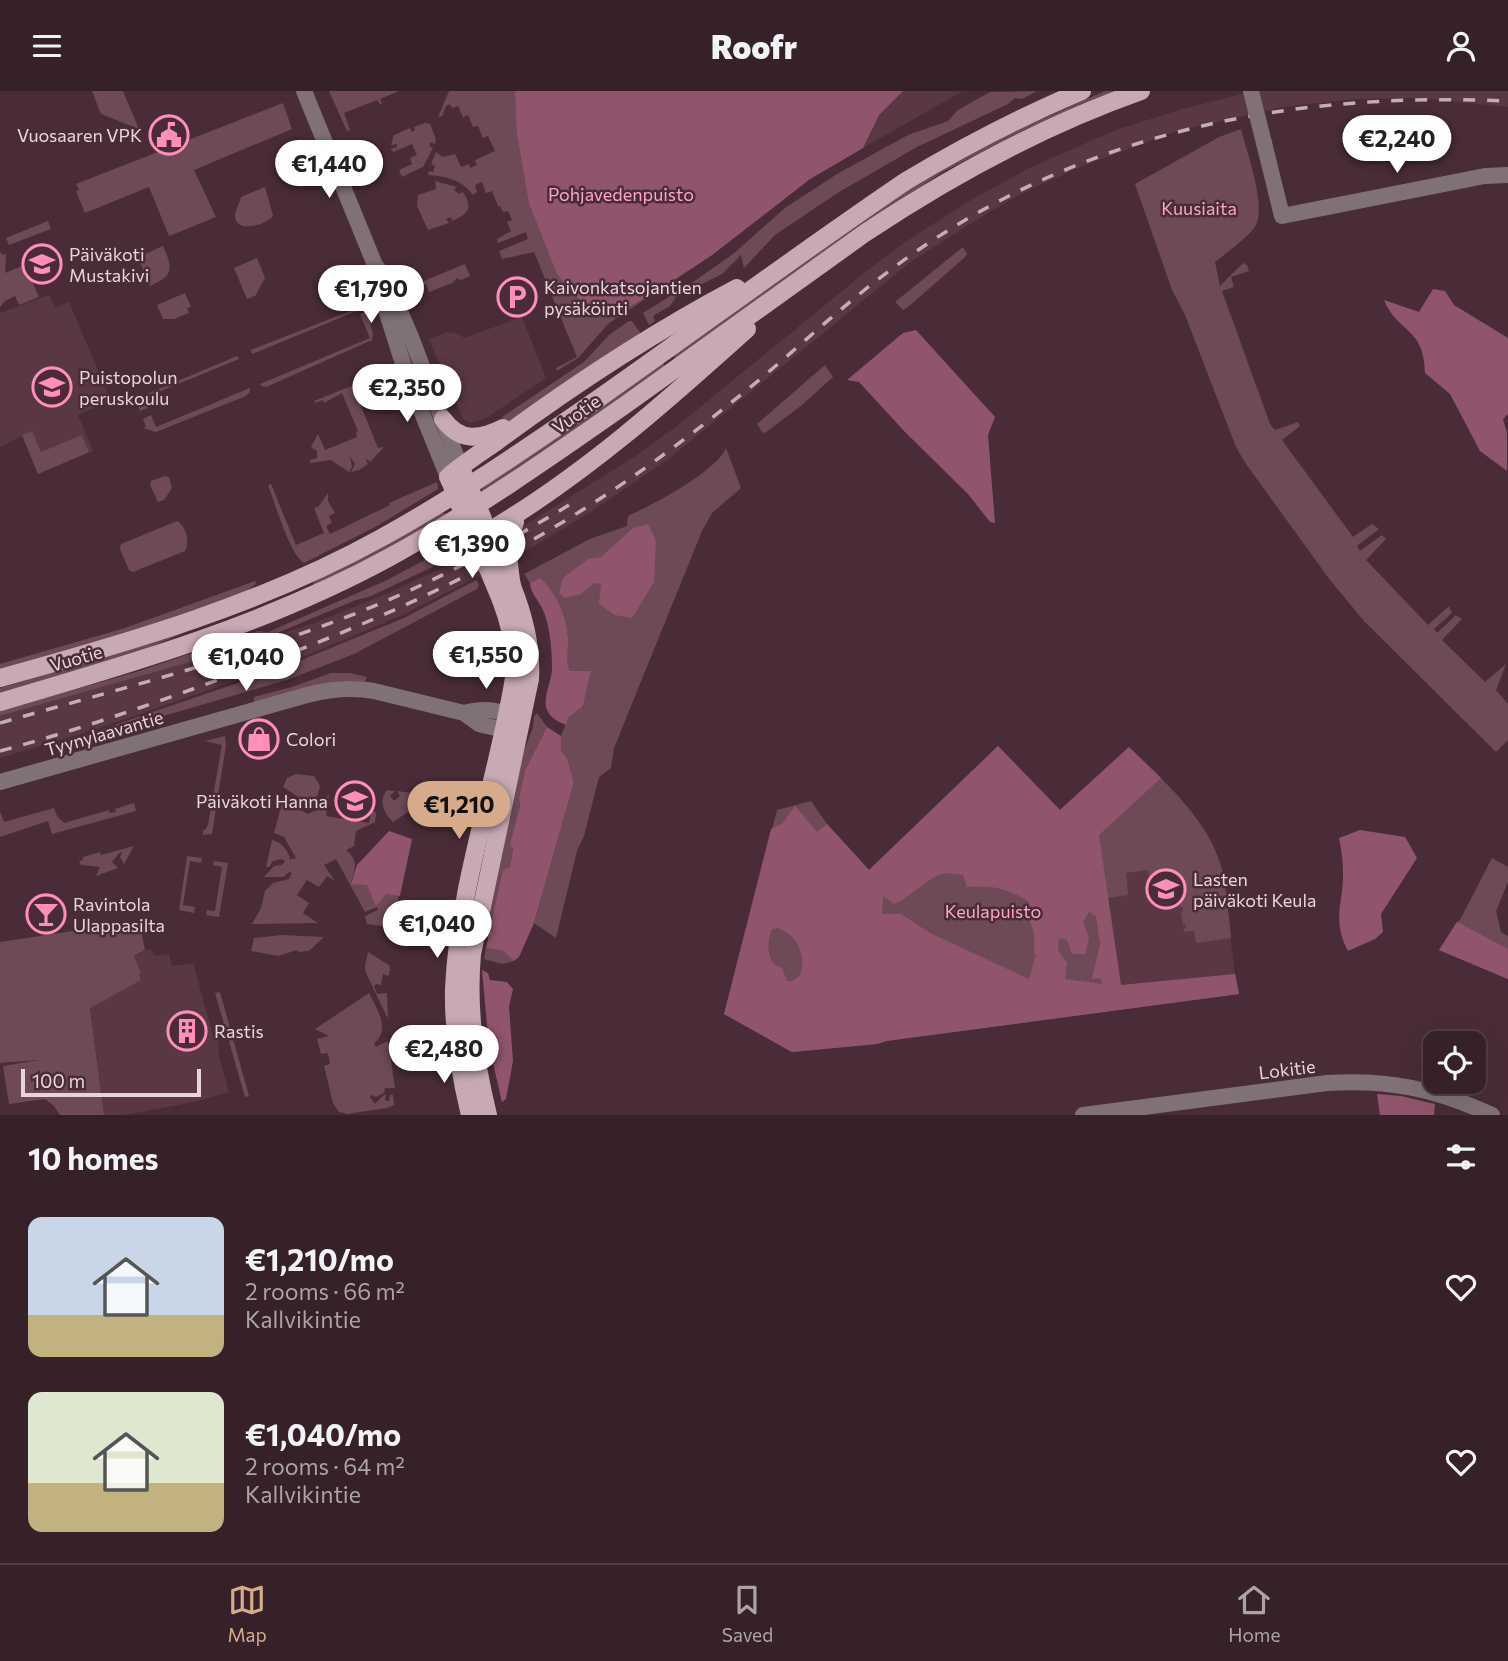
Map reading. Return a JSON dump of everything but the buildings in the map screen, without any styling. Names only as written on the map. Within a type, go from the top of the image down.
[{"type":"main road","name":"Vuotie","points":[[0,678],[145,637],[212,614],[294,581],[381,538],[496,470],[906,181],[1023,116],[1082,91]]},
{"type":"main road","name":"Vuotie","points":[[0,702],[137,663],[212,637],[294,604],[389,558],[509,487],[918,197],[974,165],[1055,125],[1141,91]]},
{"type":"main road","points":[[510,596],[455,474],[528,417],[650,338],[797,256]]},
{"type":"main road","points":[[480,532],[530,505],[621,439],[810,273]]},
{"type":"main road","points":[[443,419],[450,429],[457,433],[481,437],[528,417]]},
{"type":"main road","points":[[488,1115],[470,1023],[471,965],[512,723],[515,663],[509,619],[508,543],[515,522],[530,505]]},
{"type":"main road","points":[[470,1115],[455,1022],[457,954],[476,850],[512,723]]},
{"type":"street","points":[[304,91],[375,265],[377,283],[398,350],[455,474]]},
{"type":"street","points":[[1251,91],[1282,216],[1486,176],[1508,175]]},
{"type":"street","points":[[375,265],[386,279],[443,419],[455,474]]},
{"type":"street","name":"Tyynylaavantie","points":[[0,782],[321,691],[361,689],[464,713],[482,709],[512,723]]},
{"type":"street","name":"Lokitie","points":[[1083,1115],[1327,1083],[1357,1082],[1398,1084],[1421,1089],[1492,1115]]},
{"type":"shaded area","points":[[903,91],[963,91],[863,148],[879,115]]},
{"type":"shaded area","points":[[1254,91],[1508,91],[1508,107],[1417,98],[1355,99],[1283,107],[1177,131],[1080,167],[1021,194],[912,261],[666,461],[589,513],[514,558],[405,614],[303,657],[94,730],[0,758],[0,716],[312,624],[386,594],[522,527],[634,457],[677,426],[869,269],[964,204],[1031,167],[1116,130],[1182,109]]},
{"type":"shaded area","name":"Puistopolun peruskoulu","points":[[49,295],[55,308],[69,302],[111,401],[78,415],[93,451],[38,474],[22,436],[0,447],[0,313]]},
{"type":"shaded area","points":[[522,317],[546,378],[485,419],[470,423],[463,419],[429,339],[447,332],[459,334],[464,338]]},
{"type":"shaded area","name":"Lasten päiväkoti Keula","points":[[1204,828],[1222,870],[1235,974],[1121,986],[1099,834]]},
{"type":"shaded area","points":[[151,949],[154,956],[169,954],[172,966],[193,963],[214,1039],[218,1039],[219,1056],[229,1092],[194,1102],[124,1115],[104,1115],[87,982]]},
{"type":"green space","points":[[92,91],[123,91],[139,129],[101,114]]},
{"type":"green space","points":[[329,91],[399,91],[380,99],[382,104],[377,100],[344,113],[350,130],[347,131]]},
{"type":"green space","name":"Pohjavedenpuisto","points":[[449,91],[903,91],[879,115],[863,148],[810,179],[712,255],[609,323],[578,358],[557,371],[556,368],[577,357],[534,252],[502,259],[499,251],[528,239],[526,232],[498,243],[497,239],[511,231],[507,222],[512,220],[508,211],[503,212],[498,206],[492,191],[486,193],[482,182],[475,185],[477,192],[473,195],[453,180],[428,175],[429,171],[433,172],[435,166],[431,164],[436,152],[443,157],[455,154],[461,167],[469,164],[470,168],[477,165],[475,160],[495,151],[488,136],[483,138],[478,126],[473,127],[468,115],[463,117],[458,106],[446,106],[442,116],[438,117]]},
{"type":"green space","name":"Pohjavedenpuisto","points":[[515,91],[903,91],[879,115],[863,148],[810,179],[712,255],[659,290],[612,316],[579,299],[557,274],[529,203],[517,133]]},
{"type":"green space","points":[[1037,91],[1022,99],[1015,98],[1008,104],[917,147],[839,192],[775,235],[744,268],[741,255],[722,274],[676,297],[670,306],[653,316],[655,321],[649,325],[643,313],[733,254],[785,208],[837,174],[908,135],[948,121],[958,110],[990,92]]},
{"type":"green space","points":[[1105,91],[1117,91],[1024,130],[941,173],[845,237],[677,358],[672,356],[897,196],[990,142]]},
{"type":"green space","points":[[283,103],[292,129],[194,170],[216,217],[169,236],[149,187],[85,213],[76,184]]},
{"type":"green space","points":[[430,124],[436,139],[435,144],[431,142],[429,146],[433,148],[423,167],[402,177],[399,170],[412,164],[410,158],[417,155],[412,144],[393,152],[391,149],[397,147],[397,144],[391,145],[394,135],[410,128],[412,132],[414,127]]},
{"type":"green space","name":"Kuusiaita","points":[[1241,129],[1257,192],[1258,216],[1256,225],[1249,234],[1215,262],[1220,286],[1243,263],[1247,265],[1249,271],[1231,277],[1234,287],[1222,291],[1270,424],[1275,430],[1298,422],[1300,426],[1282,440],[1353,537],[1372,524],[1379,529],[1357,546],[1360,551],[1382,535],[1386,539],[1366,560],[1428,625],[1449,606],[1452,613],[1434,629],[1437,633],[1456,615],[1462,619],[1442,640],[1485,682],[1506,664],[1496,690],[1508,704],[1508,740],[1496,752],[1364,621],[1330,580],[1236,447],[1185,315],[1172,290],[1135,184],[1219,137]]},
{"type":"green space","points":[[435,181],[457,187],[454,190],[459,194],[463,192],[468,202],[468,210],[452,221],[451,217],[446,219],[449,223],[428,230],[417,206],[418,195],[436,189]]},
{"type":"green space","points":[[265,187],[273,216],[258,225],[240,224],[235,214],[241,197]]},
{"type":"green space","points":[[48,221],[51,229],[9,245],[6,238]]},
{"type":"green space","points":[[163,246],[169,260],[169,271],[164,279],[150,286],[138,257]]},
{"type":"green space","points":[[963,247],[967,254],[964,258],[908,307],[903,310],[895,302]]},
{"type":"green space","points":[[0,251],[2,255],[6,254],[5,273],[25,265],[39,297],[19,305],[15,296],[0,307]]},
{"type":"green space","points":[[257,258],[265,278],[255,296],[247,299],[234,268]]},
{"type":"green space","points":[[465,264],[470,276],[461,280],[457,278],[452,283],[429,292],[426,284],[422,285],[421,282]]},
{"type":"green space","points":[[1433,289],[1445,291],[1454,305],[1508,338],[1508,414],[1503,419],[1507,433],[1507,471],[1480,451],[1450,394],[1425,373],[1424,358],[1415,338],[1396,319],[1384,300],[1419,312]]},
{"type":"green space","points":[[185,293],[191,307],[187,308],[189,313],[174,319],[163,319],[157,305]]},
{"type":"green space","points":[[358,308],[359,310],[252,354],[251,350]]},
{"type":"green space","points":[[368,311],[372,340],[266,387],[261,386],[260,384],[370,338],[360,314]]},
{"type":"green space","points":[[632,321],[643,337],[506,423],[502,417],[584,362],[610,334]]},
{"type":"green space","points":[[916,330],[995,417],[988,435],[995,523],[990,522],[968,494],[859,382],[847,380],[903,333]]},
{"type":"green space","points":[[237,356],[239,359],[144,398],[148,408],[140,411],[135,399]]},
{"type":"green space","points":[[663,363],[665,366],[505,479],[482,492],[481,489]]},
{"type":"green space","points":[[825,365],[833,377],[802,405],[765,433],[762,432],[757,424]]},
{"type":"green space","points":[[364,381],[365,384],[354,389],[378,448],[384,447],[370,462],[365,458],[368,464],[351,472],[355,464],[350,456],[352,467],[349,472],[331,460],[310,463],[310,460],[317,458],[317,451],[311,447],[318,434],[325,450],[357,437],[358,431],[342,393],[324,403],[323,400],[314,401]]},
{"type":"green space","points":[[250,388],[246,396],[156,432],[143,428],[146,427],[143,419],[151,415],[156,427]]},
{"type":"green space","points":[[32,431],[41,452],[82,435],[89,452],[38,474],[22,435]]},
{"type":"green space","points":[[726,448],[741,488],[712,513],[702,531],[614,748],[611,768],[599,777],[584,836],[577,851],[556,938],[534,923],[574,782],[567,758],[561,751],[561,736],[568,718],[583,706],[591,671],[570,671],[567,664],[568,635],[540,578],[530,583],[524,574],[590,539],[627,526],[628,516],[697,477],[720,457]]},
{"type":"green space","points":[[169,477],[172,488],[164,500],[158,502],[150,485],[151,481]]},
{"type":"green space","points":[[437,482],[438,489],[377,526],[304,563],[288,540],[268,485],[271,484],[296,545],[324,533],[314,508],[319,506],[328,493],[328,501],[335,513],[329,516],[332,523],[326,526],[330,534]]},
{"type":"green space","points":[[442,513],[446,516],[314,585],[313,582]]},
{"type":"green space","points":[[177,521],[186,535],[185,551],[133,572],[129,570],[120,549],[121,544]]},
{"type":"green space","points":[[648,524],[656,541],[654,582],[632,618],[615,615],[599,604],[601,584],[594,583],[581,594],[565,598],[559,593],[563,578],[588,559],[601,557],[633,528]]},
{"type":"green space","points":[[461,541],[466,556],[447,560],[369,597],[246,646],[0,716],[0,711],[139,671],[258,631],[268,632],[385,581]]},
{"type":"green space","points":[[540,578],[551,590],[563,613],[570,671],[591,671],[583,706],[568,718],[566,725],[552,717],[546,707],[552,668],[550,637],[545,614],[530,583]]},
{"type":"green space","points":[[476,580],[479,585],[477,589],[354,654],[287,680],[91,737],[85,735],[282,668],[404,618]]},
{"type":"green space","points":[[255,581],[256,584],[246,591],[159,625],[0,672],[0,664],[125,628]]},
{"type":"green space","points":[[188,631],[125,658],[0,694],[0,688]]},
{"type":"green space","points":[[331,673],[367,677],[365,682],[323,684],[254,703],[254,697]]},
{"type":"green space","points":[[537,713],[547,727],[525,770],[511,845],[513,849],[510,867],[489,937],[482,936],[524,751]]},
{"type":"green space","points":[[547,727],[561,736],[561,751],[567,758],[574,782],[534,923],[519,957],[514,961],[503,951],[486,948],[503,870],[510,867],[513,849],[510,845],[520,806],[525,770]]},
{"type":"green space","points":[[225,736],[226,745],[212,834],[203,835],[203,830],[208,825],[222,745],[205,741]]},
{"type":"green space","name":"Keulapuisto","points":[[998,746],[1060,810],[1129,747],[1171,789],[1197,820],[1217,854],[1223,873],[1231,938],[1196,943],[1194,931],[1184,932],[1183,929],[1186,928],[1185,924],[1183,925],[1183,907],[1180,907],[1178,889],[1151,892],[1148,870],[1126,873],[1128,895],[1108,898],[1121,986],[1235,974],[1239,994],[877,1044],[792,1052],[724,1014],[777,810],[811,801],[827,824],[869,870]]},
{"type":"green space","name":"Keulapuisto","points":[[998,746],[1060,810],[1129,747],[1161,778],[1099,835],[1121,985],[1235,974],[1239,994],[877,1044],[792,1052],[724,1014],[771,829],[783,823],[795,806],[817,832],[827,824],[869,870]],"holes":[[[947,873],[963,875],[967,887],[999,889],[1014,893],[1029,902],[1025,912],[1032,927],[1036,954],[1029,979],[930,933],[901,914],[882,914],[883,896],[894,904],[933,878]],[[1089,912],[1096,916],[1100,944],[1092,979],[1101,978],[1102,984],[1065,979],[1067,963],[1058,950],[1059,938],[1067,940],[1072,954],[1085,954],[1089,938],[1083,922]],[[772,929],[784,931],[799,946],[802,967],[800,975],[793,981],[787,981],[782,968],[770,957],[768,946]]]},
{"type":"green space","points":[[296,774],[314,776],[320,786],[311,804],[283,787],[287,778]]},
{"type":"green space","points":[[387,790],[395,791],[390,796],[394,801],[400,796],[397,791],[413,793],[421,802],[418,804],[414,800],[411,801],[414,808],[393,822],[383,807]]},
{"type":"green space","points":[[329,794],[326,816],[369,823],[372,809],[376,813],[375,822],[356,831],[354,846],[346,850],[354,861],[351,883],[412,839],[396,909],[399,910],[396,928],[367,924],[365,916],[378,910],[377,907],[365,912],[336,859],[324,865],[335,881],[327,876],[319,887],[307,880],[297,895],[309,903],[303,913],[318,923],[252,924],[261,908],[265,891],[273,883],[289,879],[292,873],[289,872],[283,877],[264,877],[274,866],[282,865],[285,861],[273,861],[266,867],[272,840],[283,846],[290,857],[289,860],[296,858],[284,837],[274,833],[282,803],[292,804],[307,814],[317,810]]},
{"type":"green space","points":[[134,803],[136,811],[52,834],[48,821],[0,837],[0,812],[4,822],[54,808],[64,823],[109,810],[110,813],[116,812],[115,809]]},
{"type":"green space","points":[[1360,830],[1405,837],[1417,858],[1381,914],[1383,932],[1375,939],[1348,951],[1339,920],[1343,871],[1339,838]]},
{"type":"green space","points":[[389,831],[412,839],[400,896],[386,894],[376,906],[367,885],[351,884],[357,865]]},
{"type":"green space","points":[[134,846],[124,864],[120,852],[112,862],[118,868],[96,876],[100,867],[81,865],[79,861],[83,860],[83,857],[100,852],[101,855]]},
{"type":"green space","points":[[187,856],[202,858],[201,863],[190,861],[183,905],[195,907],[194,913],[179,910]]},
{"type":"green space","points":[[1492,858],[1508,867],[1508,882],[1496,911],[1501,932],[1508,936],[1508,979],[1439,950],[1460,920]]},
{"type":"green space","points":[[214,861],[228,863],[219,917],[206,915],[207,910],[215,911],[222,867],[213,865]]},
{"type":"green space","points":[[139,921],[145,950],[134,956],[141,980],[90,1008],[104,1115],[60,1115],[45,1099],[9,1104],[3,1066],[39,1060],[0,1063],[0,942]]},
{"type":"green space","points":[[1457,922],[1508,949],[1508,979],[1439,950]]},
{"type":"green space","points":[[282,935],[324,937],[309,951],[297,950],[278,956],[251,951],[254,938]]},
{"type":"green space","points":[[486,948],[503,951],[514,961],[502,964],[484,959]]},
{"type":"green space","points":[[368,952],[390,966],[389,976],[383,974],[381,985],[374,986],[377,994],[387,993],[388,1019],[366,973]]},
{"type":"green space","points":[[482,970],[488,973],[490,980],[507,982],[513,989],[509,1006],[513,1061],[506,1099],[502,1102],[489,1046]]},
{"type":"green space","points":[[220,992],[249,1096],[245,1097],[215,993]]},
{"type":"green space","points":[[369,993],[379,1012],[382,1026],[382,1032],[374,1043],[376,1047],[388,1041],[395,1088],[385,1088],[384,1093],[370,1097],[375,1104],[384,1095],[385,1100],[389,1101],[390,1095],[393,1095],[394,1105],[347,1114],[339,1112],[333,1103],[324,1066],[330,1064],[328,1053],[321,1054],[317,1039],[329,1036],[315,1029]]},
{"type":"green space","points":[[1377,1094],[1401,1096],[1435,1104],[1434,1115],[1380,1115]]},
{"type":"railway","points":[[0,751],[126,712],[305,648],[405,605],[503,556],[551,529],[638,473],[753,385],[889,271],[959,224],[1031,185],[1105,154],[1182,131],[1261,114],[1342,104],[1424,100],[1508,101]]},
{"type":"railway","points":[[0,723],[211,663],[336,621],[455,569],[569,505]]},
{"type":"place","name":"Vuosaaren VPK","points":[[169,135]]},
{"type":"place","name":"Päiväkoti Mustakivi","points":[[42,264]]},
{"type":"place","name":"Kaivonkatsojantien pysäköinti","points":[[517,297]]},
{"type":"place","name":"Puistopolun peruskoulu","points":[[52,387]]},
{"type":"place","name":"Colori","points":[[259,739]]},
{"type":"place","name":"Päiväkoti Hanna","points":[[355,801]]},
{"type":"place","name":"Lasten päiväkoti Keula","points":[[1166,889]]},
{"type":"place","name":"Ravintola Ulappasilta","points":[[46,914]]},
{"type":"place","name":"Rastis","points":[[187,1031]]}]
